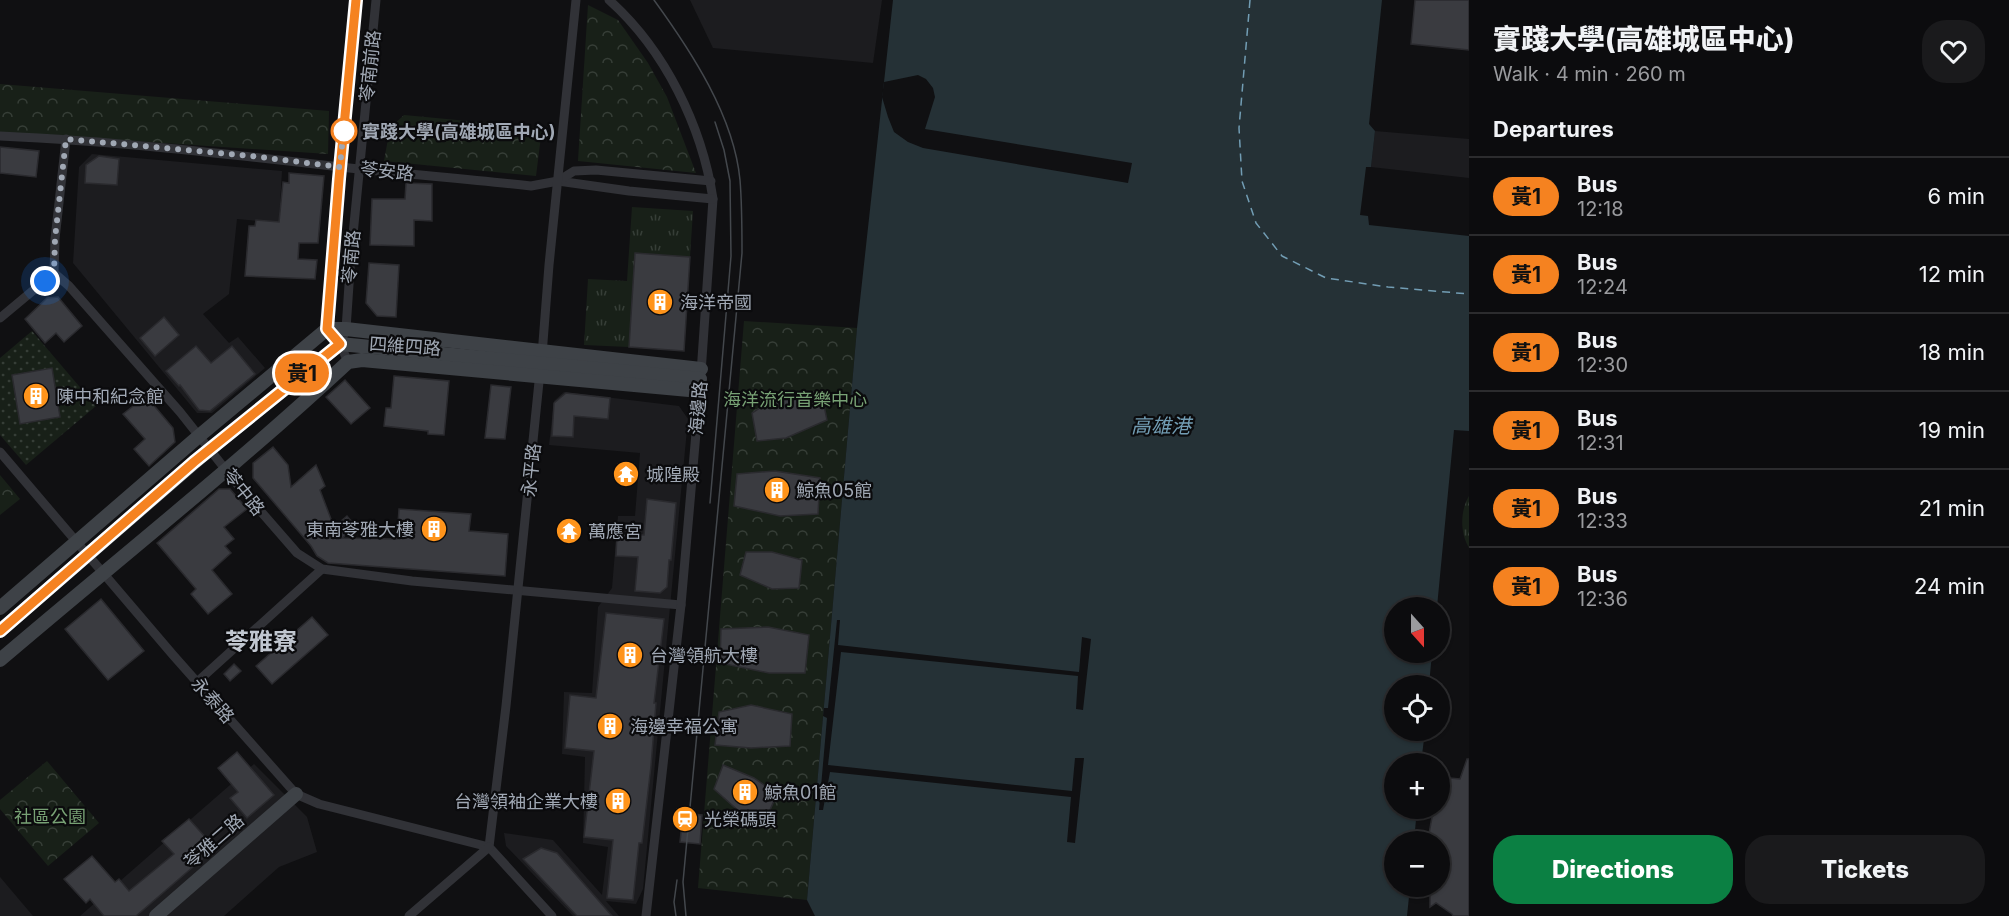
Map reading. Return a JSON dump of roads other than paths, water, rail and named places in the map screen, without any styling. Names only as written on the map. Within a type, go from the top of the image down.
[{"type":"street","name":"苓南前路","points":[[340,167],[356,0]]},
{"type":"street","name":"苓南前路","points":[[360,169],[376,0]]},
{"type":"street","name":"永平路","points":[[489,847],[519,591],[576,0]]},
{"type":"street","name":"海邊路","points":[[609,0],[638,31],[661,61],[680,97],[711,181],[713,199],[681,605],[646,916]]},
{"type":"street","name":"苓安路","points":[[0,136],[66,139],[251,156],[531,186],[558,182],[713,199]]},
{"type":"street","points":[[0,318],[54,273],[55,239],[66,139]]},
{"type":"street","name":"苓南路","points":[[327,329],[340,167]]},
{"type":"street","name":"苓南路","points":[[340,344],[346,329],[360,169]]},
{"type":"street","name":"苓安路","points":[[558,182],[573,171],[596,170],[711,181]]},
{"type":"street","name":"苓中路","points":[[54,273],[69,286],[297,553],[322,569],[412,581],[681,605]]},
{"type":"street","points":[[0,608],[327,329],[340,344],[348,362]]},
{"type":"street","name":"四維四路","points":[[327,329],[346,329],[541,364],[700,380]]},
{"type":"street","points":[[0,631],[210,449],[340,344]]},
{"type":"street","name":"四維四路","points":[[340,344],[700,380]]},
{"type":"street","name":"四維四路","points":[[0,660],[226,470],[348,362],[362,360],[541,364]]},
{"type":"street","name":"永泰路","points":[[0,452],[102,573],[296,794],[319,804],[489,847]]},
{"type":"street","points":[[0,468],[10,464]]},
{"type":"street","points":[[197,682],[322,569]]},
{"type":"street","name":"苓雅二路","points":[[156,916],[296,794]]},
{"type":"street","points":[[409,916],[489,847],[552,916]]},
{"type":"water","name":"高雄港","points":[[893,0],[1382,0],[1369,124],[1375,131],[1371,167],[1366,167],[1360,215],[1368,216],[1369,225],[1469,236],[1469,431],[1454,430],[1438,597],[1384,597],[1384,663],[1431,663],[1430,675],[1384,675],[1384,741],[1424,741],[1422,753],[1384,753],[1384,819],[1416,819],[1415,831],[1384,831],[1384,897],[1409,897],[1407,916],[815,916],[807,900],[857,328]]},
{"type":"tram line","points":[[654,0],[696,62],[720,108],[736,156],[742,207],[742,253],[683,882],[686,916]]},
{"type":"tram line","points":[[710,503],[731,256],[730,181],[724,150],[715,122]]},
{"type":"tram line","points":[[676,916],[674,902],[677,880]]},
{"type":"place","name":"實踐大學(高雄城區中心)","points":[[344,131]]},
{"type":"place","name":"海洋帝國","points":[[660,302]]},
{"type":"place","name":"陳中和紀念館","points":[[36,396]]},
{"type":"place","name":"城隍殿","points":[[626,474]]},
{"type":"place","name":"鯨魚05館","points":[[777,490]]},
{"type":"place","name":"東南苓雅大樓","points":[[434,529]]},
{"type":"place","name":"萬應宮","points":[[569,531]]},
{"type":"place","name":"台灣領航大樓","points":[[630,655]]},
{"type":"place","name":"海邊幸福公寓","points":[[610,726]]},
{"type":"place","name":"鯨魚01館","points":[[745,792]]},
{"type":"place","name":"台灣領袖企業大樓","points":[[618,801]]},
{"type":"place","name":"光榮碼頭","points":[[685,819]]},
{"type":"district","name":"苓雅寮","points":[[261,641]]},
{"type":"park label","name":"海洋流行音樂中心","points":[[795,399]]},
{"type":"park label","name":"社區公園","points":[[50,816]]}]
